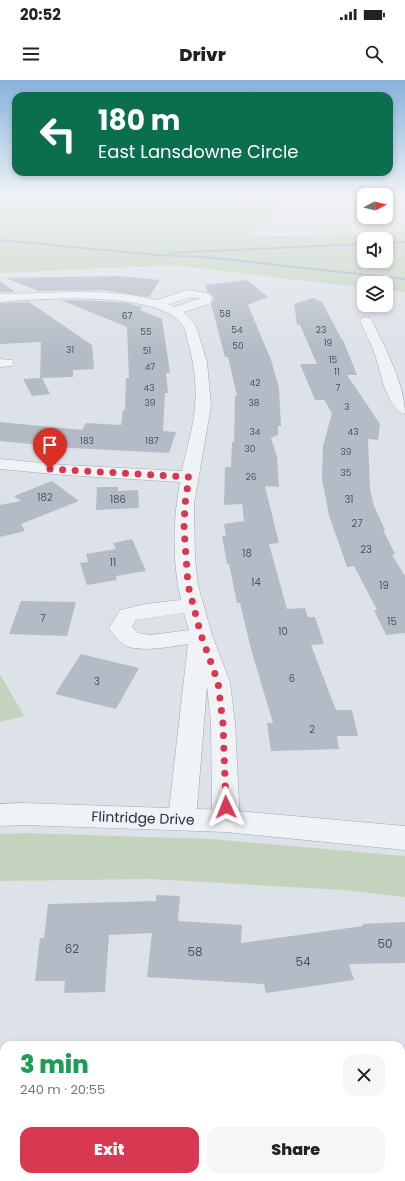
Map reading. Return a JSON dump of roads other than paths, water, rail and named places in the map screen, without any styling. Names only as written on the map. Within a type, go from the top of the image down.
[{"type":"street","points":[[187,294],[204,295],[207,298],[205,301],[167,307],[187,294]]},
{"type":"street","points":[[0,298],[101,296],[127,298],[167,307],[188,321],[200,362],[203,392],[202,413],[185,504],[184,528],[188,585],[201,635],[218,682],[223,724],[226,821]]},
{"type":"street","points":[[366,321],[382,354],[396,398],[405,409]]},
{"type":"street","points":[[3,469],[64,470],[189,477]]},
{"type":"street","points":[[193,605],[144,610],[128,615],[120,628],[132,640],[151,642],[201,635]]},
{"type":"street","points":[[182,819],[201,635]]},
{"type":"street","name":"Flintridge Drive","points":[[0,815],[23,814],[226,821],[405,838]]},
{"type":"waterway","points":[[87,248],[156,255],[205,257],[405,279]]},
{"type":"waterway","points":[[168,253],[269,248]]}]
